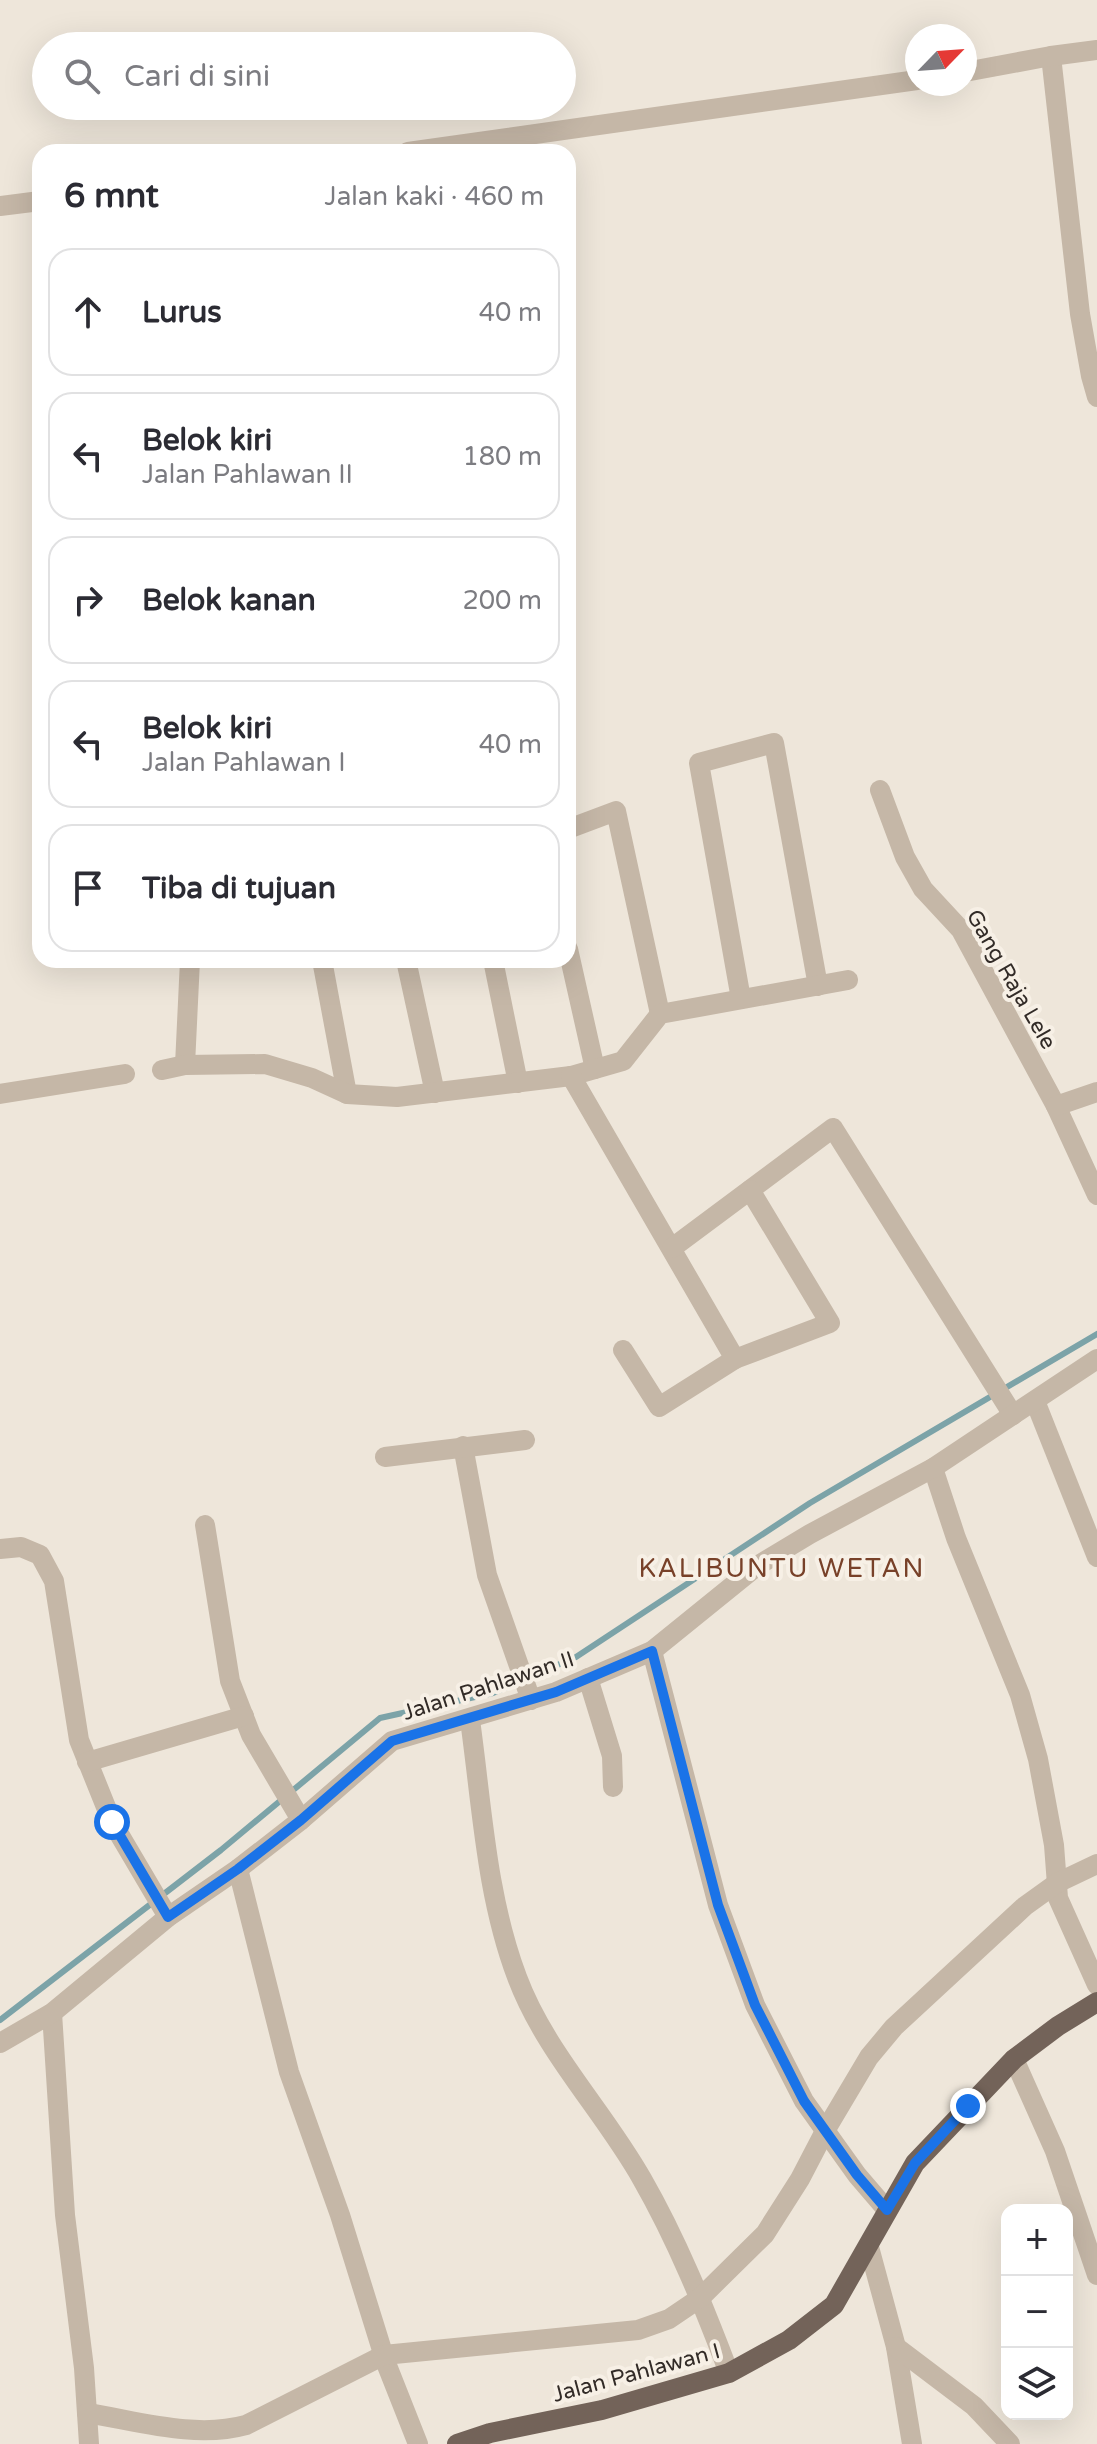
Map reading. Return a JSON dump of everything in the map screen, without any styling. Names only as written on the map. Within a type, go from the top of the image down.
[{"type":"main road","name":"Jalan Pahlawan I","points":[[457,2444],[490,2433],[602,2410],[729,2373],[789,2340],[834,2305],[915,2163],[1014,2059],[1097,2002]]},
{"type":"street","points":[[977,70],[1097,50]]},
{"type":"street","points":[[1051,56],[1080,314],[1097,397]]},
{"type":"street","points":[[465,144],[905,82]]},
{"type":"street","points":[[0,206],[32,202]]},
{"type":"street","points":[[741,999],[699,763],[774,743],[818,986]]},
{"type":"street","name":"Gang Raja Lele","points":[[880,790],[905,857],[923,889],[961,930],[1056,1106],[1097,1195]]},
{"type":"street","points":[[576,826],[616,811],[660,1014]]},
{"type":"street","points":[[185,1065],[190,968]]},
{"type":"street","points":[[323,968],[347,1094]]},
{"type":"street","points":[[408,968],[435,1093]]},
{"type":"street","points":[[495,968],[518,1083]]},
{"type":"street","points":[[572,968],[595,1069]]},
{"type":"street","points":[[162,1070],[185,1065],[265,1064],[312,1078],[347,1094],[397,1097],[518,1083],[571,1076],[623,1061],[660,1014],[848,980]]},
{"type":"street","points":[[0,1094],[125,1074]]},
{"type":"street","points":[[571,1076],[735,1359]]},
{"type":"street","points":[[1056,1106],[1097,1092]]},
{"type":"street","points":[[672,1248],[833,1128],[1013,1415]]},
{"type":"street","points":[[623,1350],[659,1407],[735,1359],[830,1323],[750,1190]]},
{"type":"street","name":"Jalan Pahlawan II","points":[[0,2043],[52,2013],[166,1915],[238,1869],[297,1815],[392,1741],[430,1728],[470,1720],[529,1695],[588,1678],[652,1651],[757,1566],[933,1468],[1097,1359]]},
{"type":"street","points":[[1035,1401],[1097,1557]]},
{"type":"street","points":[[385,1457],[525,1440]]},
{"type":"street","points":[[463,1446],[487,1575],[529,1695]]},
{"type":"street","points":[[933,1468],[956,1538],[1020,1695],[1041,1773],[1054,1845],[1057,1890],[1081,1954],[1097,1985]]},
{"type":"street","points":[[205,1525],[230,1681],[251,1735],[297,1815]]},
{"type":"street","points":[[0,1549],[21,1547],[40,1555],[54,1581],[79,1740],[112,1822],[166,1915]]},
{"type":"street","points":[[652,1651],[718,1905],[755,2005],[804,2101],[857,2175],[887,2210]]},
{"type":"street","points":[[588,1678],[612,1756],[613,1787]]},
{"type":"street","points":[[87,1762],[244,1716]]},
{"type":"street","points":[[470,1720],[494,1895],[517,1977],[542,2031],[641,2178],[703,2303],[729,2373]]},
{"type":"street","points":[[87,2413],[200,2431],[231,2429],[246,2425],[385,2359],[638,2330],[703,2303],[765,2234],[828,2136],[869,2057],[894,2027],[1025,1906],[1097,1864]]},
{"type":"street","points":[[238,1869],[289,2072],[340,2215],[396,2391],[418,2444]]},
{"type":"street","points":[[52,2013],[65,2215],[84,2368],[89,2444]]},
{"type":"street","points":[[1014,2059],[1055,2151],[1097,2275]]},
{"type":"street","points":[[869,2247],[896,2347],[912,2444]]},
{"type":"street","points":[[896,2347],[974,2406],[1010,2444]]},
{"type":"waterway","points":[[0,2020],[221,1850],[380,1718],[493,1693],[576,1657],[810,1503],[1097,1334]]},
{"type":"district","name":"KALIBUNTU WETAN","points":[[782,1568]]},
{"type":"route","points":[[112,1822],[168,1917],[238,1869],[301,1820],[392,1741],[556,1692],[652,1651],[718,1905],[755,2005],[804,2101],[857,2175],[887,2210],[915,2163],[968,2106]]}]
